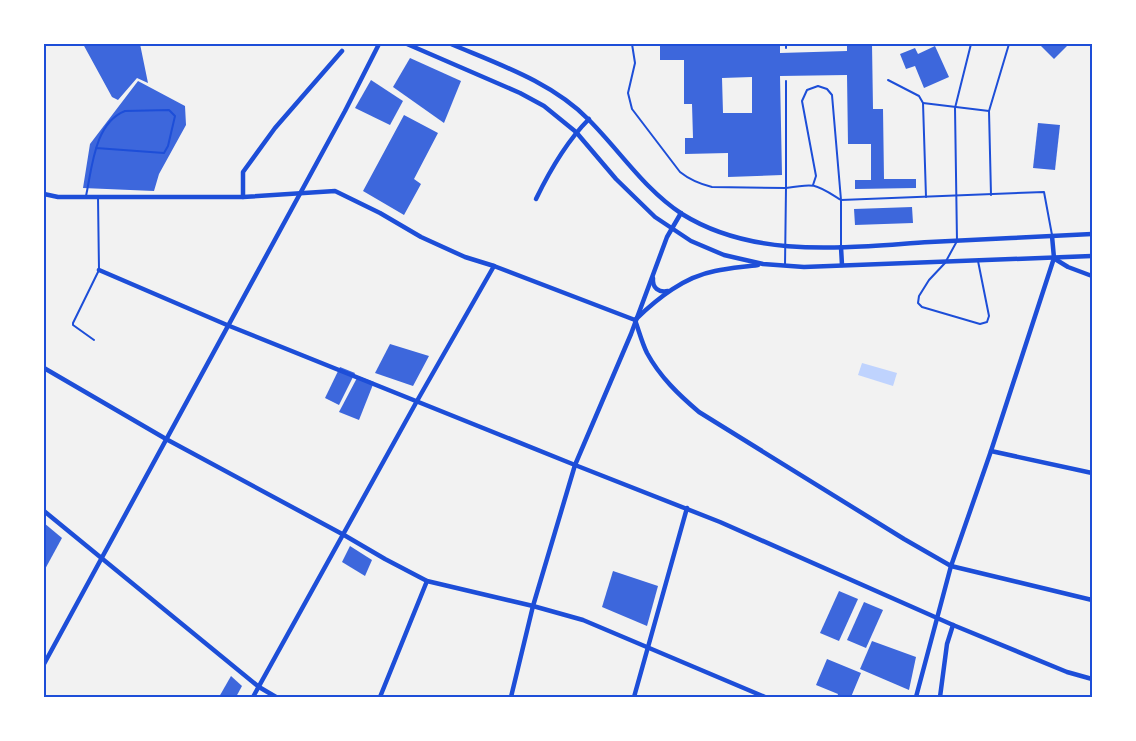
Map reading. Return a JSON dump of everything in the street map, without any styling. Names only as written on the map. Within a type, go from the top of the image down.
[{"type":"street","points":[[44,664],[345,111],[379,44]]},
{"type":"street","points":[[407,44],[520,93],[544,106],[576,132],[616,179],[655,217],[691,241],[724,255],[762,264],[804,267],[1092,256]]},
{"type":"street","points":[[451,44],[536,82],[565,99],[589,119],[637,175],[681,213],[713,229],[744,239],[785,246],[841,247],[1092,234]]},
{"type":"street","points":[[243,197],[243,172],[275,128],[342,51]]},
{"type":"street","points":[[536,199],[548,175],[576,132],[589,119]]},
{"type":"street","points":[[44,194],[58,197],[86,198],[243,197],[335,191],[380,212],[421,237],[465,257],[494,266],[635,320]]},
{"type":"street","points":[[511,697],[532,606],[575,465],[631,334],[654,271],[681,213]]},
{"type":"street","points":[[916,697],[951,566],[1054,258],[1052,236]]},
{"type":"street","points":[[841,247],[842,265]]},
{"type":"street","points":[[1054,258],[1068,267],[1092,276]]},
{"type":"street","points":[[635,320],[652,304],[688,280],[714,271],[762,264]]},
{"type":"street","points":[[253,697],[494,266]]},
{"type":"street","points":[[98,270],[227,325],[687,508],[936,618],[1067,672],[1092,679]]},
{"type":"street","points":[[654,271],[653,282],[657,289],[663,292],[672,289]]},
{"type":"street","points":[[635,320],[646,352],[659,372],[675,391],[699,412],[904,539],[951,566],[1092,600]]},
{"type":"street","points":[[44,368],[166,439],[428,581],[584,620],[765,697]]},
{"type":"street","points":[[991,451],[1092,472]]},
{"type":"street","points":[[634,697],[687,508]]},
{"type":"street","points":[[44,511],[259,687],[276,697]]},
{"type":"street","points":[[380,697],[428,581]]},
{"type":"street","points":[[940,697],[946,655],[953,625]]},
{"type":"lane","points":[[632,44],[635,63],[628,93],[632,108],[680,172],[695,182],[712,187],[786,188],[813,185],[822,187],[841,200],[1044,192],[1052,236]]},
{"type":"lane","points":[[971,44],[955,108],[957,241],[945,263],[929,280],[919,296],[918,303],[922,307],[980,324],[987,322],[990,316],[978,261]]},
{"type":"lane","points":[[991,195],[989,111],[1009,44]]},
{"type":"lane","points":[[888,80],[919,96],[923,103],[926,197]]},
{"type":"lane","points":[[785,266],[786,81]]},
{"type":"lane","points":[[813,185],[816,176],[802,101],[807,90],[818,86],[827,89],[832,95],[841,200],[841,247]]},
{"type":"lane","points":[[923,103],[989,111]]},
{"type":"lane","points":[[86,198],[96,148],[103,130],[118,114],[125,111],[169,110],[175,116],[168,146],[164,153],[96,148]]},
{"type":"lane","points":[[94,340],[73,325],[73,323],[98,270],[98,197]]},
{"type":"water","points":[[862,363],[897,373],[893,386],[858,375]]},
{"type":"building","points":[[83,44],[140,44],[148,83],[137,78],[118,100],[112,97]]},
{"type":"building","points":[[660,44],[780,44],[780,53],[847,51],[847,44],[872,44],[873,109],[883,109],[884,179],[916,179],[916,188],[855,189],[855,180],[871,180],[871,144],[848,144],[847,75],[780,76],[782,175],[728,177],[728,153],[685,154],[685,138],[693,138],[692,104],[684,104],[684,60],[660,60]],"holes":[[[752,77],[752,113],[723,113],[722,78]]]},
{"type":"building","points":[[1039,44],[1069,44],[1054,59]]},
{"type":"building","points":[[935,46],[949,77],[924,88],[915,66],[906,69],[900,54],[915,48],[918,54]]},
{"type":"building","points":[[410,58],[461,81],[444,123],[393,87]]},
{"type":"building","points":[[371,80],[403,101],[390,125],[355,108]]},
{"type":"building","points":[[138,81],[185,106],[186,125],[159,174],[154,191],[83,188],[90,144]]},
{"type":"building","points":[[404,115],[438,133],[414,179],[421,184],[404,215],[363,191]]},
{"type":"building","points":[[1038,123],[1060,125],[1055,170],[1033,168]]},
{"type":"building","points":[[912,207],[913,223],[855,225],[854,209]]},
{"type":"building","points":[[390,344],[429,356],[413,386],[375,373]]},
{"type":"building","points":[[340,367],[355,373],[339,405],[325,398]]},
{"type":"building","points":[[358,376],[374,382],[359,420],[339,412]]},
{"type":"building","points":[[44,523],[62,538],[44,571]]},
{"type":"building","points":[[350,546],[372,560],[365,576],[342,562]]},
{"type":"building","points":[[613,571],[658,586],[647,626],[602,607]]},
{"type":"building","points":[[839,591],[858,599],[839,641],[820,633]]},
{"type":"building","points":[[864,602],[883,610],[866,648],[847,640]]},
{"type":"building","points":[[872,641],[916,657],[909,690],[860,669]]},
{"type":"building","points":[[827,659],[861,673],[851,697],[837,697],[838,694],[816,685]]},
{"type":"building","points":[[231,676],[242,686],[236,697],[219,697]]}]
